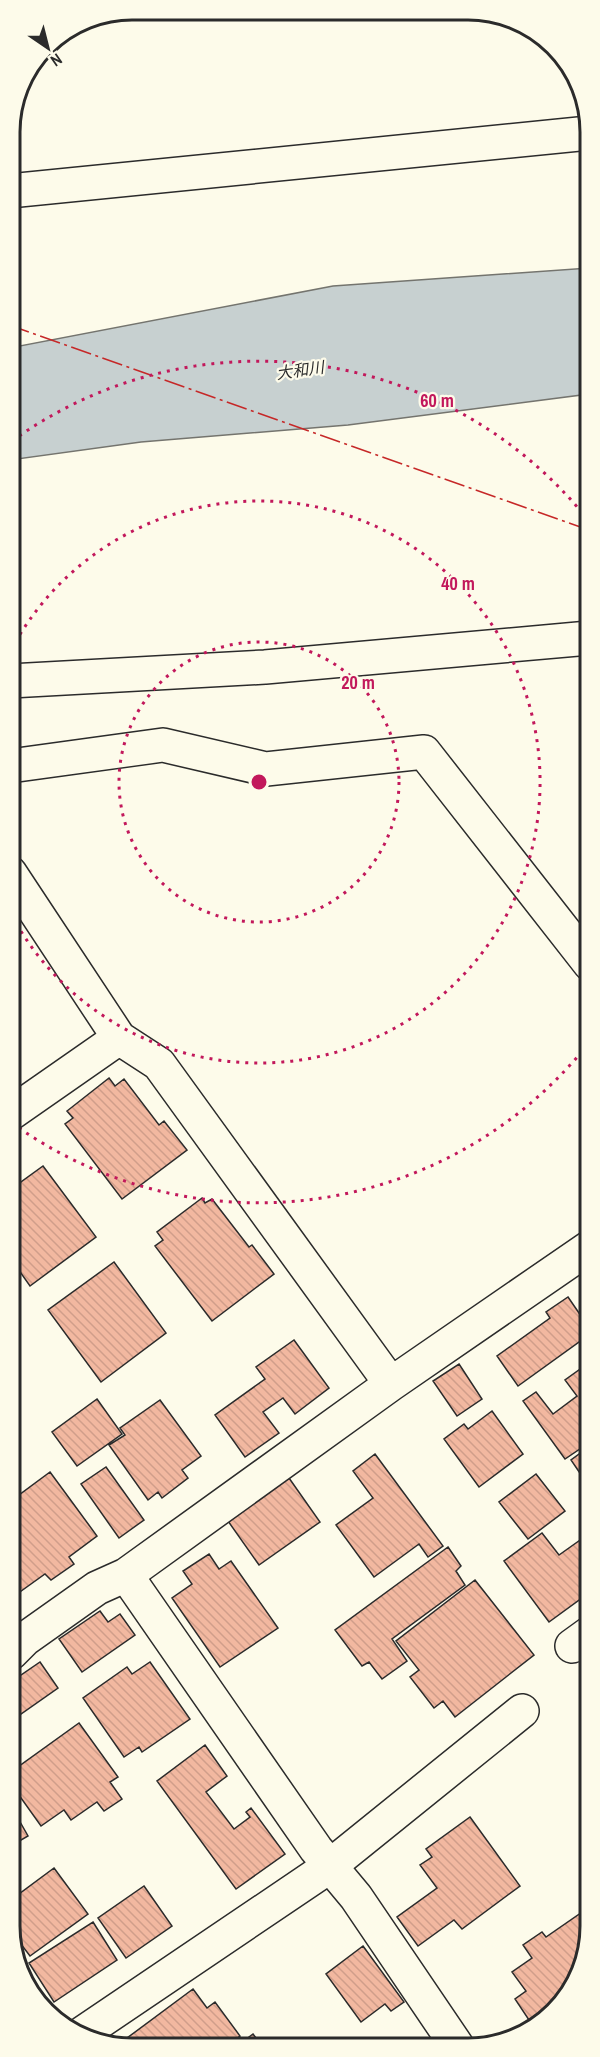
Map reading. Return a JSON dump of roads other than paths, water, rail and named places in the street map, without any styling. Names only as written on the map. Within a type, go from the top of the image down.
[{"type":"street","points":[[20,190],[580,134]]},
{"type":"street","points":[[20,680],[265,667],[580,639]]},
{"type":"street","points":[[20,764],[163,745],[266,769],[424,752],[580,945]]},
{"type":"street","points":[[20,888],[119,1038],[159,1064],[392,1384]]},
{"type":"street","points":[[20,1107],[119,1038]]},
{"type":"street","points":[[20,1643],[98,1588],[126,1575],[392,1384],[580,1254]]},
{"type":"street","points":[[126,1575],[316,1849],[356,1897],[452,2038]]},
{"type":"street","points":[[89,2029],[330,1866],[522,1711]]},
{"type":"water","name":"大和川","points":[[580,269],[580,395],[348,425],[141,442],[20,459],[20,346],[333,286]]}]
